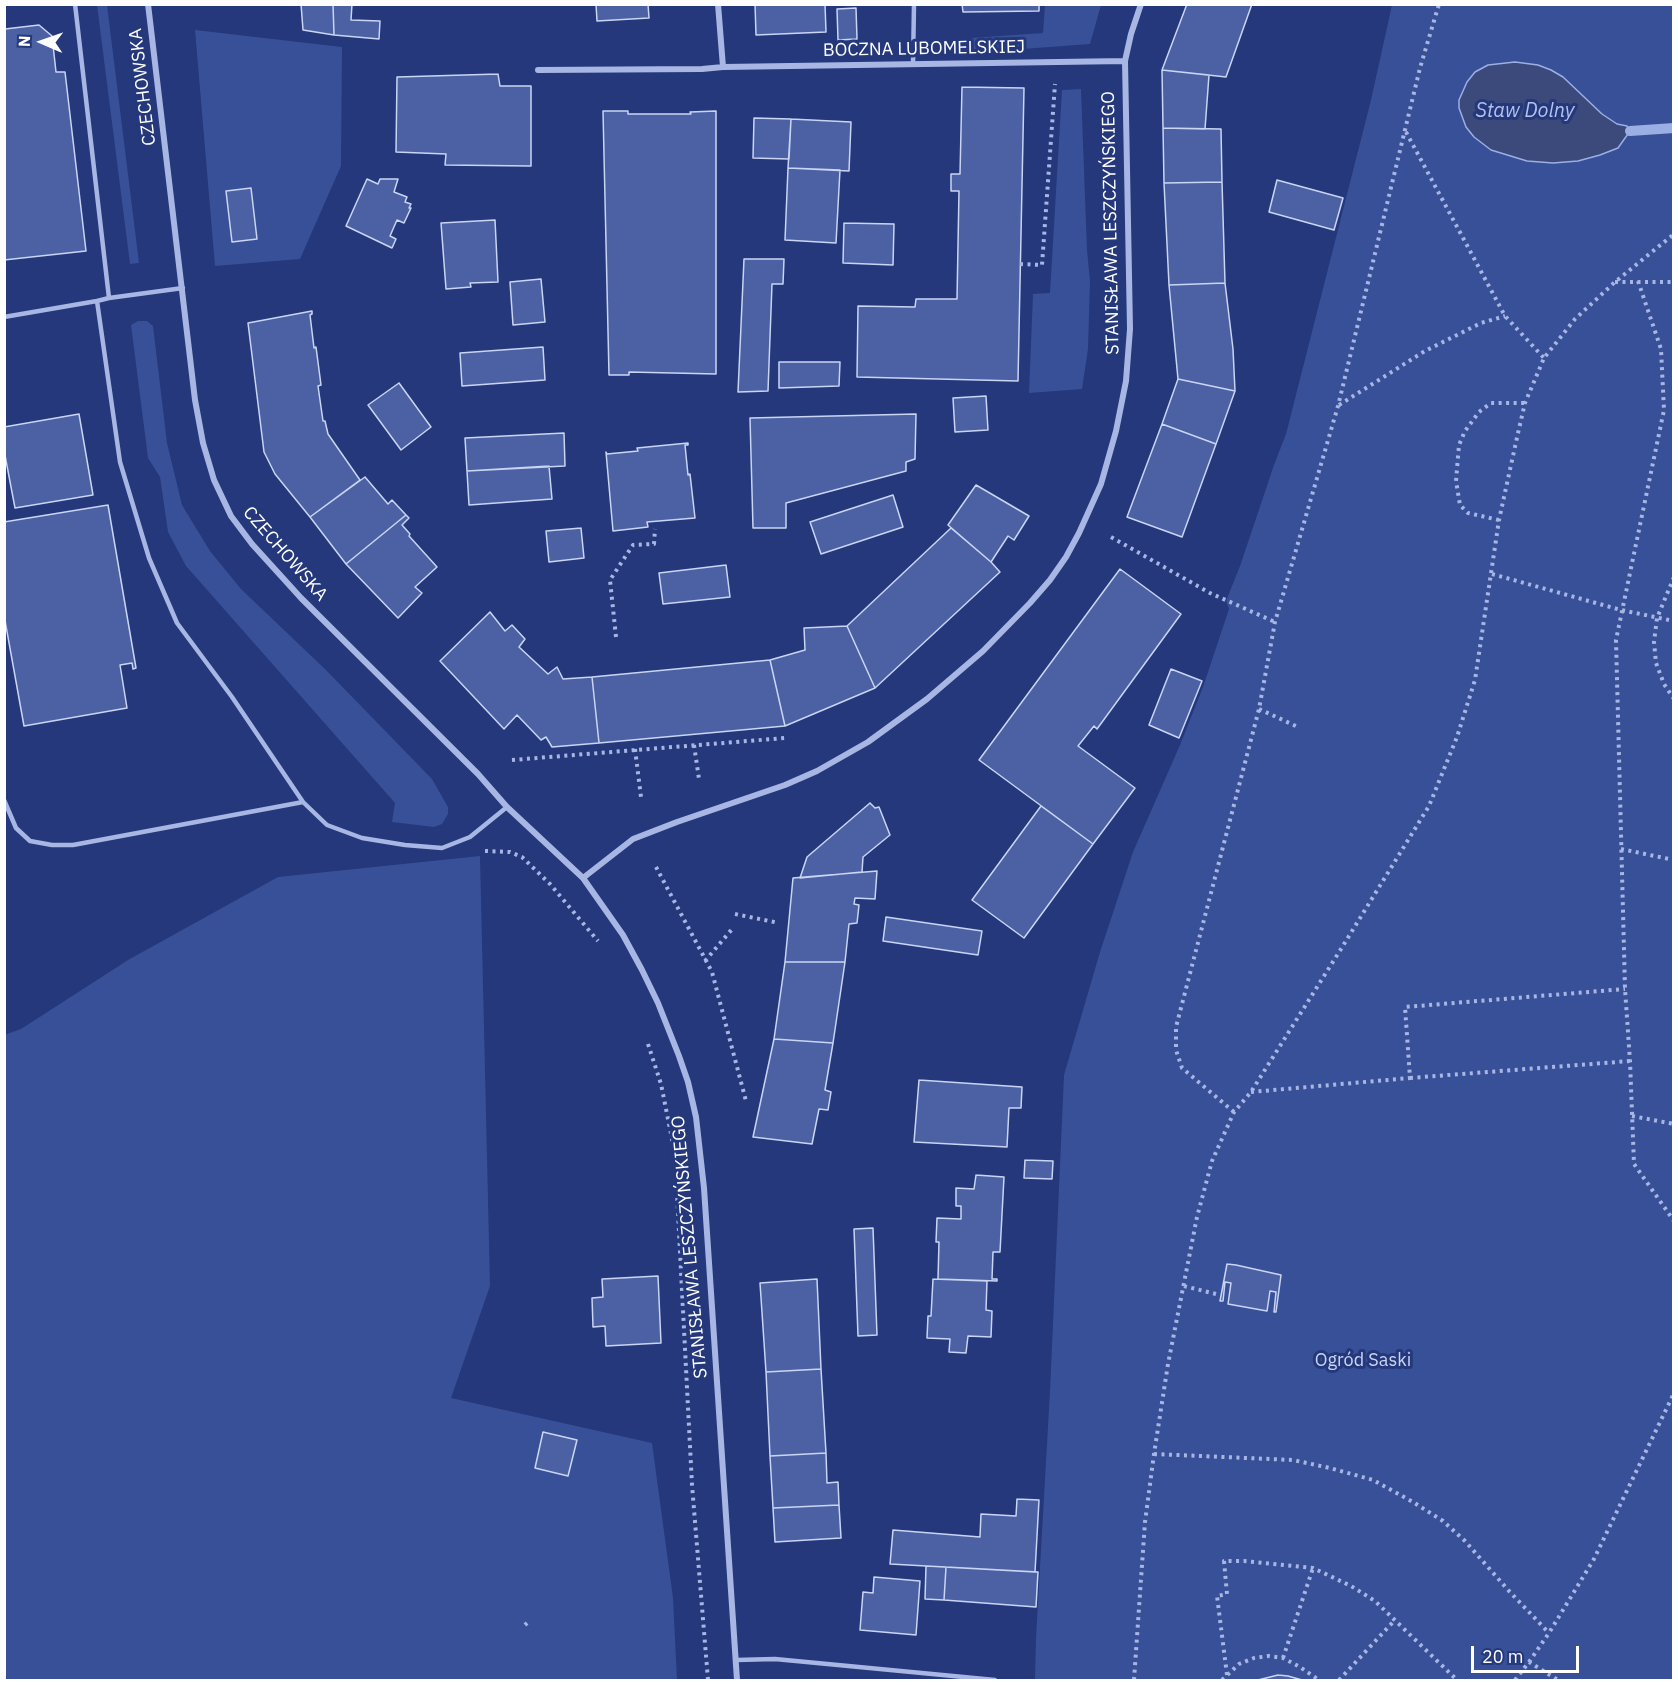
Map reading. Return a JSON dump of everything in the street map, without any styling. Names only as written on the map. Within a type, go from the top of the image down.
[{"type":"street","name":"CZECHOWSKA","points":[[148,4],[195,400],[203,443],[214,480],[231,516],[252,544],[301,598],[478,774],[507,807],[583,878]]},
{"type":"street","points":[[718,4],[723,67]]},
{"type":"street","name":"STANISŁAWA LESZCZYŃSKIEGO","points":[[737,1680],[704,1188],[696,1117],[685,1073],[658,1003],[623,935],[583,878],[633,839],[817,771],[868,742],[927,699],[983,651],[1030,603],[1066,557],[1101,484],[1122,405],[1128,362],[1130,329],[1125,61],[1141,4]]},
{"type":"street","name":"BOCZNA LUBOMELSKIEJ","points":[[538,70],[1125,61]]},
{"type":"lane","points":[[75,4],[109,298]]},
{"type":"lane","points":[[913,64],[914,4]]},
{"type":"lane","points":[[4,317],[109,298],[183,288]]},
{"type":"lane","points":[[97,301],[120,462],[149,558],[177,623],[232,697],[303,802],[327,825],[362,838],[442,848],[470,837],[507,807]]},
{"type":"lane","points":[[4,801],[16,828],[30,841],[52,845],[85,843],[303,802]]},
{"type":"lane","points":[[736,1660],[775,1659],[995,1680]]},
{"type":"path","points":[[1234,1112],[1182,1068],[1176,1050],[1176,1027],[1259,709],[1275,622],[1338,406],[1420,68],[1439,4]]},
{"type":"path","points":[[1020,264],[1042,265],[1055,81]]},
{"type":"path","points":[[1405,132],[1505,316],[1544,358]]},
{"type":"path","points":[[1134,1680],[1145,1522],[1154,1454],[1168,1364],[1197,1217],[1212,1161],[1234,1112],[1251,1092],[1429,806],[1457,737],[1475,680],[1500,520],[1525,403],[1544,358],[1575,319],[1615,282],[1674,234]]},
{"type":"path","points":[[1638,281],[1661,349],[1664,410],[1616,640],[1625,989],[1634,1164],[1674,1221]]},
{"type":"path","points":[[1615,282],[1674,282]]},
{"type":"path","points":[[1338,406],[1425,351],[1481,323],[1505,316]]},
{"type":"path","points":[[1500,520],[1468,513],[1460,505],[1456,481],[1459,445],[1465,431],[1479,412],[1491,403],[1525,403]]},
{"type":"path","points":[[616,637],[610,580],[633,545],[654,544],[655,529]]},
{"type":"path","points":[[1111,537],[1210,593],[1275,622]]},
{"type":"path","points":[[1492,574],[1621,610],[1674,621]]},
{"type":"path","points":[[1674,577],[1658,618],[1654,642],[1656,663],[1664,684],[1674,699]]},
{"type":"path","points":[[1259,709],[1298,727]]},
{"type":"path","points":[[512,759],[785,738]]},
{"type":"path","points":[[694,745],[699,778]]},
{"type":"path","points":[[635,749],[641,797]]},
{"type":"path","points":[[1621,849],[1674,860]]},
{"type":"path","points":[[482,851],[510,852],[522,857],[550,884],[598,942]]},
{"type":"path","points":[[656,867],[712,972],[746,1101]]},
{"type":"path","points":[[735,914],[779,923]]},
{"type":"path","points":[[705,961],[733,928]]},
{"type":"path","points":[[1410,1078],[1405,1007],[1625,989]]},
{"type":"path","points":[[645,1035],[661,1084],[675,1154],[692,1485],[708,1680]]},
{"type":"path","points":[[1251,1092],[1630,1061]]},
{"type":"path","points":[[1632,1116],[1674,1124]]},
{"type":"path","points":[[1184,1286],[1216,1294]]},
{"type":"path","points":[[1515,1680],[1549,1633],[1594,1559],[1674,1393]]},
{"type":"path","points":[[1154,1454],[1293,1460],[1373,1480],[1443,1521],[1465,1541],[1549,1633]]},
{"type":"path","points":[[1227,1675],[1217,1596],[1227,1594],[1224,1561],[1264,1562],[1313,1568],[1351,1586],[1375,1601],[1457,1680]]},
{"type":"path","points":[[1283,1658],[1313,1568]]},
{"type":"path","points":[[1339,1680],[1394,1621]]},
{"type":"path","points":[[1222,1680],[1239,1664],[1254,1658],[1269,1656],[1283,1658],[1318,1680]]},
{"type":"path","points":[[1529,1662],[1558,1680]]},
{"type":"green space","points":[[97,5],[107,5],[139,263],[130,264]]},
{"type":"green space","points":[[1045,5],[1101,5],[1090,44],[956,54],[956,39],[1043,33]]},
{"type":"green space","name":"Ogród Saski","points":[[1392,5],[1673,5],[1673,1680],[1035,1680],[1064,1075],[1100,952],[1133,852],[1203,687],[1229,609],[1226,601],[1286,434],[1371,100]]},
{"type":"green space","points":[[195,30],[342,47],[341,166],[300,259],[215,266]]},
{"type":"green space","points":[[1081,89],[1090,281],[1088,349],[1082,389],[1029,393],[1033,294],[1050,293],[1062,90]]},
{"type":"green space","points":[[138,321],[147,321],[153,326],[167,443],[182,505],[210,551],[241,589],[326,670],[432,779],[448,807],[448,814],[442,824],[434,827],[392,822],[395,803],[186,566],[168,532],[160,477],[148,458],[131,325]]},
{"type":"green space","points":[[480,856],[490,1286],[451,1398],[652,1443],[673,1598],[677,1680],[5,1680],[4,1035],[21,1029],[128,960],[278,877]]},
{"type":"water","name":"Staw Dolny","points":[[1515,62],[1538,65],[1551,70],[1563,77],[1602,114],[1617,124],[1627,126],[1630,131],[1618,148],[1578,161],[1553,163],[1527,161],[1491,150],[1474,137],[1466,127],[1459,108],[1459,100],[1467,82],[1475,72],[1488,65]]},
{"type":"building","points":[[301,4],[333,4],[334,35],[303,30]]},
{"type":"building","points":[[333,4],[352,4],[351,20],[380,21],[379,39],[334,35]]},
{"type":"building","points":[[596,4],[648,4],[649,18],[597,21]]},
{"type":"building","points":[[755,4],[825,4],[826,32],[756,35]]},
{"type":"building","points":[[962,4],[1039,4],[1039,11],[963,12]]},
{"type":"building","points":[[1187,4],[1252,4],[1226,77],[1162,70]]},
{"type":"building","points":[[856,8],[857,39],[838,40],[837,9]]},
{"type":"building","points":[[39,25],[52,36],[56,72],[65,72],[86,251],[4,260],[4,27],[5,29]]},
{"type":"building","points":[[1162,70],[1209,75],[1205,129],[1163,128]]},
{"type":"building","points":[[498,74],[500,86],[531,86],[531,166],[445,165],[446,154],[396,152],[397,77]]},
{"type":"building","points":[[962,87],[1024,88],[1018,381],[857,377],[858,306],[915,307],[916,299],[957,299],[959,191],[951,191],[951,174],[960,174]]},
{"type":"building","points":[[603,111],[628,111],[628,114],[691,114],[690,112],[716,111],[716,374],[629,372],[629,375],[609,375]]},
{"type":"building","points":[[754,118],[791,119],[789,159],[753,158]]},
{"type":"building","points":[[791,119],[851,122],[849,171],[788,168]]},
{"type":"building","points":[[1163,128],[1221,129],[1222,182],[1164,183]]},
{"type":"building","points":[[788,168],[840,170],[836,243],[785,240]]},
{"type":"building","points":[[367,179],[378,184],[380,179],[398,179],[394,192],[407,197],[405,202],[411,204],[404,223],[397,220],[390,236],[396,239],[392,248],[346,226]]},
{"type":"building","points":[[1277,180],[1343,198],[1334,230],[1269,212]]},
{"type":"building","points":[[1222,182],[1225,283],[1169,285],[1164,183]]},
{"type":"building","points":[[251,188],[257,239],[232,242],[226,191]]},
{"type":"building","points":[[495,220],[498,282],[470,283],[471,287],[446,289],[441,223]]},
{"type":"building","points":[[844,223],[894,224],[893,265],[843,263]]},
{"type":"building","points":[[744,259],[784,259],[783,284],[772,284],[768,391],[738,392]]},
{"type":"building","points":[[541,279],[545,322],[513,325],[510,282]]},
{"type":"building","points":[[1225,283],[1233,349],[1235,391],[1178,379],[1169,285]]},
{"type":"building","points":[[312,311],[310,315],[321,385],[318,386],[323,421],[325,421],[328,434],[360,480],[310,517],[275,474],[264,452],[248,323]]},
{"type":"building","points":[[543,347],[545,380],[462,386],[460,353]]},
{"type":"building","points":[[779,362],[840,362],[839,386],[779,388]]},
{"type":"building","points":[[1178,379],[1235,391],[1216,444],[1162,424]]},
{"type":"building","points":[[399,383],[431,427],[401,450],[368,405]]},
{"type":"building","points":[[986,396],[988,430],[955,432],[953,398]]},
{"type":"building","points":[[79,414],[93,495],[15,508],[4,450],[4,427]]},
{"type":"building","points":[[916,414],[915,459],[906,462],[906,471],[786,503],[786,528],[753,528],[750,418]]},
{"type":"building","points":[[1162,424],[1216,444],[1182,537],[1127,517]]},
{"type":"building","points":[[564,433],[565,466],[467,471],[465,438]]},
{"type":"building","points":[[688,443],[685,445],[695,518],[647,522],[648,527],[613,531],[606,452],[607,454],[638,451],[637,448]]},
{"type":"building","points":[[549,466],[552,499],[469,505],[467,471]]},
{"type":"building","points":[[365,477],[388,504],[392,500],[406,515],[346,564],[310,517]]},
{"type":"building","points":[[976,485],[1029,516],[1014,540],[1008,536],[991,562],[948,525]]},
{"type":"building","points":[[893,495],[903,527],[821,554],[810,522]]},
{"type":"building","points":[[108,505],[136,668],[133,669],[132,663],[120,665],[127,708],[24,726],[4,615],[4,522]]},
{"type":"building","points":[[406,515],[409,518],[402,525],[437,567],[415,587],[422,593],[398,618],[346,564]]},
{"type":"building","points":[[581,528],[584,558],[549,562],[546,531]]},
{"type":"building","points":[[951,528],[1000,572],[875,688],[847,626]]},
{"type":"building","points":[[726,565],[730,597],[663,604],[659,573]]},
{"type":"building","points":[[1120,569],[1181,614],[1097,729],[1094,726],[1078,746],[1135,788],[1093,844],[979,760]]},
{"type":"building","points":[[490,612],[505,631],[512,625],[525,639],[519,647],[548,674],[557,667],[563,679],[592,677],[599,743],[552,747],[546,737],[541,740],[517,715],[504,729],[440,661]]},
{"type":"building","points":[[847,626],[875,688],[785,726],[770,660],[805,650],[804,628]]},
{"type":"building","points":[[770,660],[785,726],[599,743],[592,677]]},
{"type":"building","points":[[1171,669],[1202,681],[1179,738],[1149,725]]},
{"type":"building","points":[[870,803],[875,808],[879,807],[890,835],[863,857],[862,872],[800,878],[807,857]]},
{"type":"building","points":[[1041,806],[1093,844],[1024,938],[972,900]]},
{"type":"building","points":[[877,871],[875,899],[855,898],[854,904],[859,905],[857,923],[849,924],[845,962],[785,962],[793,878]]},
{"type":"building","points":[[886,917],[982,931],[978,955],[883,941]]},
{"type":"building","points":[[785,962],[845,962],[833,1043],[774,1039]]},
{"type":"building","points":[[774,1039],[833,1043],[825,1090],[831,1092],[828,1110],[819,1109],[812,1144],[753,1137]]},
{"type":"building","points":[[919,1080],[1022,1087],[1021,1108],[1009,1108],[1007,1147],[914,1142]]},
{"type":"building","points":[[1025,1160],[1053,1161],[1052,1179],[1024,1178]]},
{"type":"building","points":[[976,1175],[1004,1177],[1000,1252],[993,1252],[992,1279],[997,1279],[997,1281],[938,1279],[937,1218],[961,1219],[961,1206],[956,1206],[956,1188],[974,1189]]},
{"type":"building","points":[[873,1228],[877,1335],[858,1336],[854,1229]]},
{"type":"building","points":[[1227,1264],[1281,1275],[1276,1312],[1274,1312],[1276,1292],[1270,1291],[1267,1311],[1228,1304],[1231,1283],[1225,1282],[1223,1301],[1220,1301]]},
{"type":"building","points":[[658,1276],[661,1343],[606,1346],[605,1326],[593,1327],[592,1298],[603,1297],[602,1279]]},
{"type":"building","points":[[817,1279],[821,1369],[766,1372],[760,1283]]},
{"type":"building","points":[[933,1279],[987,1281],[986,1310],[992,1311],[991,1337],[968,1336],[966,1353],[949,1352],[950,1339],[927,1338]]},
{"type":"building","points":[[821,1369],[826,1453],[770,1456],[766,1372]]},
{"type":"building","points":[[543,1432],[577,1440],[568,1476],[535,1468]]},
{"type":"building","points":[[826,1453],[827,1483],[838,1482],[839,1505],[773,1508],[770,1456]]},
{"type":"building","points":[[1017,1499],[1039,1500],[1035,1572],[890,1564],[893,1530],[980,1537],[981,1514],[1016,1516]]},
{"type":"building","points":[[839,1505],[841,1538],[775,1542],[773,1508]]},
{"type":"building","points":[[926,1566],[946,1567],[944,1600],[925,1599]]},
{"type":"building","points":[[946,1567],[1038,1572],[1036,1607],[944,1600]]},
{"type":"building","points":[[874,1577],[920,1581],[916,1635],[860,1630],[863,1592],[873,1593]]},
{"type":"building","points":[[1278,1675],[1288,1676],[1302,1680],[1258,1680]]},
{"type":"waterway","points":[[1630,131],[1674,128]]}]
